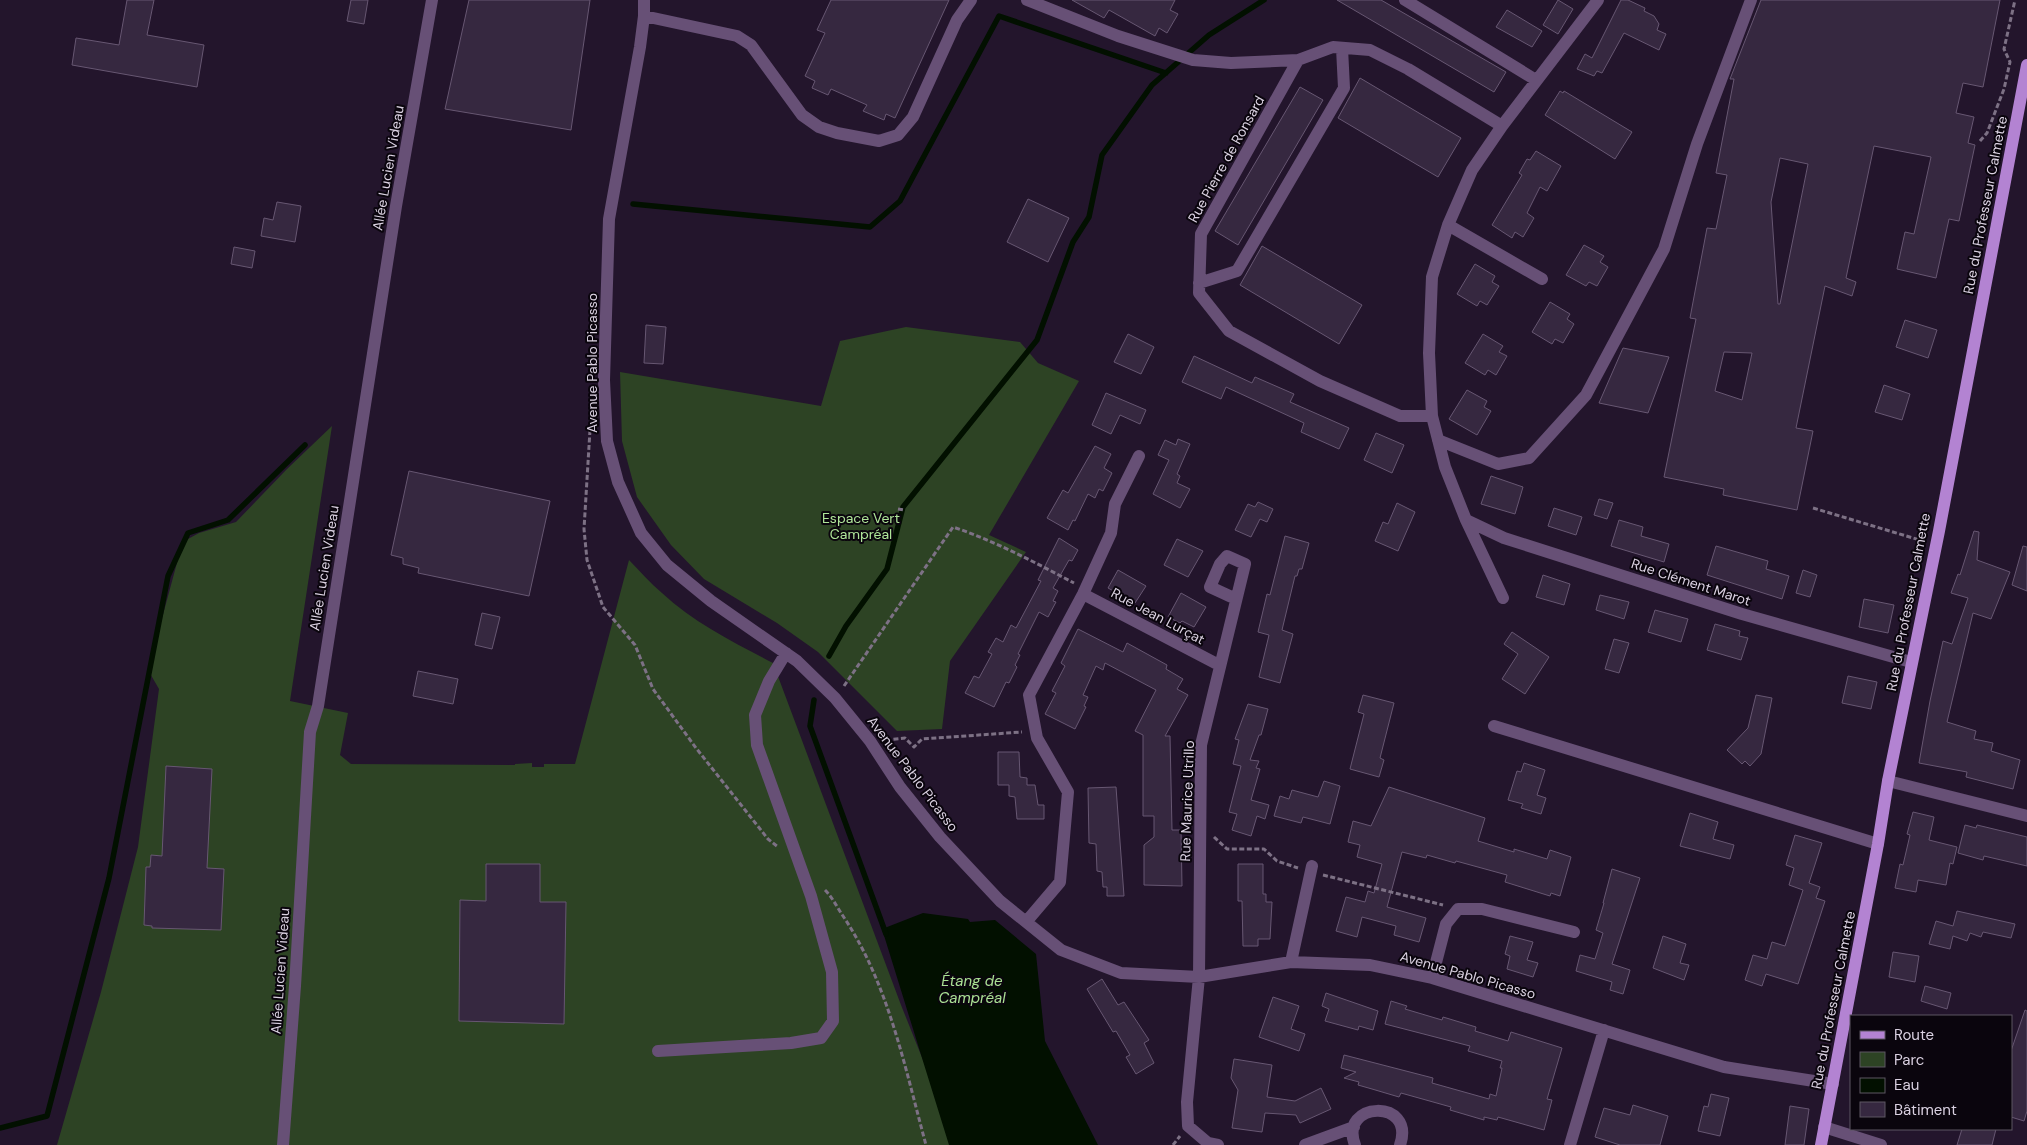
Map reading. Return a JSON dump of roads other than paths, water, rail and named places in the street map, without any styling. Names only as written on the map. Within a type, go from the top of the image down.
[{"type":"main road","name":"Rue du Professeur Calmette","points":[[1821,1145],[1878,844],[1888,781],[2027,65]]},
{"type":"street","name":"Allée Lucien Videau","points":[[283,1145],[295,986],[310,732],[318,706],[396,206],[432,0]]},
{"type":"street","name":"Avenue Pablo Picasso","points":[[644,0],[644,16],[610,220],[604,380],[607,441],[618,482],[641,533],[667,565],[711,601],[797,661],[835,698],[870,741],[900,787],[940,837],[1000,901],[1061,950],[1121,973],[1199,977],[1291,962],[1370,965],[1432,978],[1724,1067],[1833,1084]]},
{"type":"street","points":[[644,16],[737,36],[751,45],[802,114],[819,127],[837,133],[879,141],[898,136],[912,118],[957,20],[971,0]]},
{"type":"street","points":[[1027,0],[1118,36],[1193,60],[1231,63],[1298,60],[1333,47],[1370,50],[1408,69],[1502,126]]},
{"type":"street","points":[[1405,0],[1536,80]]},
{"type":"street","points":[[1503,598],[1466,520],[1445,467],[1432,416],[1429,353],[1432,277],[1448,225],[1472,170],[1536,80],[1598,0]]},
{"type":"street","points":[[1438,440],[1498,464],[1529,458],[1586,395],[1664,249],[1697,144],[1752,0]]},
{"type":"street","points":[[1199,283],[1237,271],[1344,88],[1342,48]]},
{"type":"street","name":"Rue Pierre de Ronsard","points":[[1298,60],[1201,234],[1199,293],[1229,331],[1320,381],[1400,416],[1432,416]]},
{"type":"street","points":[[1448,225],[1542,279]]},
{"type":"street","points":[[1026,922],[1060,882],[1068,792],[1037,738],[1029,695],[1084,591],[1111,533],[1115,504],[1139,456]]},
{"type":"street","name":"Rue Clément Marot","points":[[1466,520],[1513,541],[1742,614],[1911,662]]},
{"type":"street","name":"Rue Jean Lurçat","points":[[1084,591],[1219,665]]},
{"type":"street","name":"Rue Maurice Utrillo","points":[[1218,1145],[1208,1143],[1188,1126],[1187,1102],[1199,977],[1201,745],[1236,600]]},
{"type":"street","points":[[658,1050],[792,1043],[821,1038],[833,1021],[832,972],[811,896],[757,745],[755,714],[769,681],[786,653]]},
{"type":"street","points":[[1494,726],[1878,844]]},
{"type":"street","points":[[1888,781],[2027,816]]},
{"type":"street","points":[[1291,962],[1311,869]]},
{"type":"street","points":[[1432,978],[1446,924],[1458,909],[1482,909],[1574,932]]},
{"type":"street","points":[[1570,1145],[1604,1030]]},
{"type":"street","points":[[1356,1145],[1353,1135],[1354,1127],[1364,1114],[1371,1110],[1380,1110],[1395,1116],[1400,1123],[1402,1131],[1400,1145]]},
{"type":"street","points":[[1305,1145],[1354,1127]]},
{"type":"street","points":[[1824,1127],[1881,1145]]},
{"type":"water","name":"Étang de Campréal","points":[[923,913],[968,919],[970,922],[995,920],[1036,954],[1045,1041],[1098,1145],[949,1145],[882,929]]},
{"type":"waterway","points":[[829,656],[846,626],[887,569],[903,507],[1037,340],[1073,242],[1089,217],[1102,155],[1152,85],[1209,35],[1264,0]]},
{"type":"waterway","points":[[633,204],[870,227],[900,201],[999,16],[1166,73]]},
{"type":"waterway","points":[[0,1128],[47,1116],[109,878],[168,576],[188,533],[228,520],[305,445]]},
{"type":"waterway","points":[[814,700],[810,726],[886,934]]},
{"type":"park label","name":"Espace Vert Campréal","points":[[861,526]]}]
